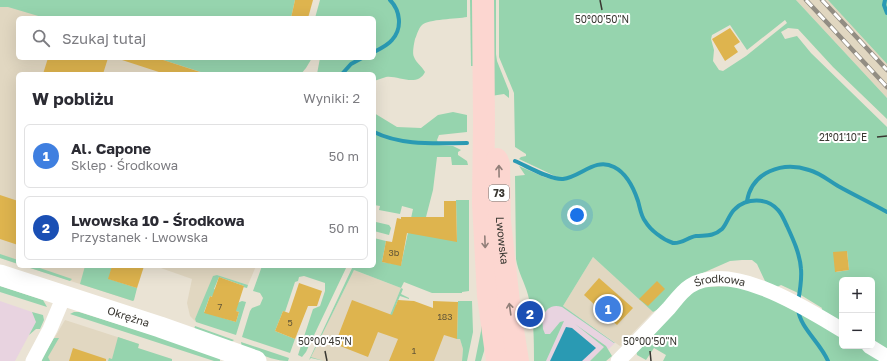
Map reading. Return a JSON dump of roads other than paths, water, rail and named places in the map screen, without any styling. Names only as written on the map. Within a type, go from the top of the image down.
[{"type":"main road","name":"Lwowska","points":[[483,0],[483,203],[486,268],[493,355]]},
{"type":"main road","name":"Lwowska","points":[[484,122],[499,164],[500,221],[510,311],[518,361]]},
{"type":"street","name":"Okrężna","points":[[0,275],[256,361]]},
{"type":"street","name":"Środkowa","points":[[618,361],[690,287],[702,281],[722,278],[762,289],[790,300],[839,328]]},
{"type":"street","points":[[33,361],[64,296]]},
{"type":"street","points":[[874,349],[887,357]]},
{"type":"water","points":[[566,327],[572,328],[596,348],[582,361],[550,361]]},
{"type":"waterway","points":[[376,51],[390,42],[398,30],[398,14],[390,0]]},
{"type":"waterway","points":[[885,0],[884,5],[887,13]]},
{"type":"waterway","points":[[344,72],[351,64],[358,60]]},
{"type":"waterway","points":[[376,133],[396,140],[408,142],[467,143]]},
{"type":"waterway","points":[[515,161],[545,175],[558,179],[570,178],[588,168],[601,164],[614,167],[626,177],[632,187],[638,201],[642,217],[648,225],[661,237],[673,243],[696,236],[709,235],[719,232],[724,227],[733,211],[740,205],[756,200],[768,203],[782,215],[798,252],[801,273],[801,286],[798,302]]},
{"type":"waterway","points":[[747,201],[750,191],[762,176],[770,171],[789,167],[809,170],[817,173],[887,212]]},
{"type":"waterway","points":[[798,309],[806,329],[828,361]]},
{"type":"railway","points":[[806,0],[887,87]]},
{"type":"railway","points":[[822,0],[887,70]]},
{"type":"place","name":"Al. Capone","points":[[608,309]]},
{"type":"place","name":"Lwowska 10 - Środkowa","points":[[530,314]]}]
